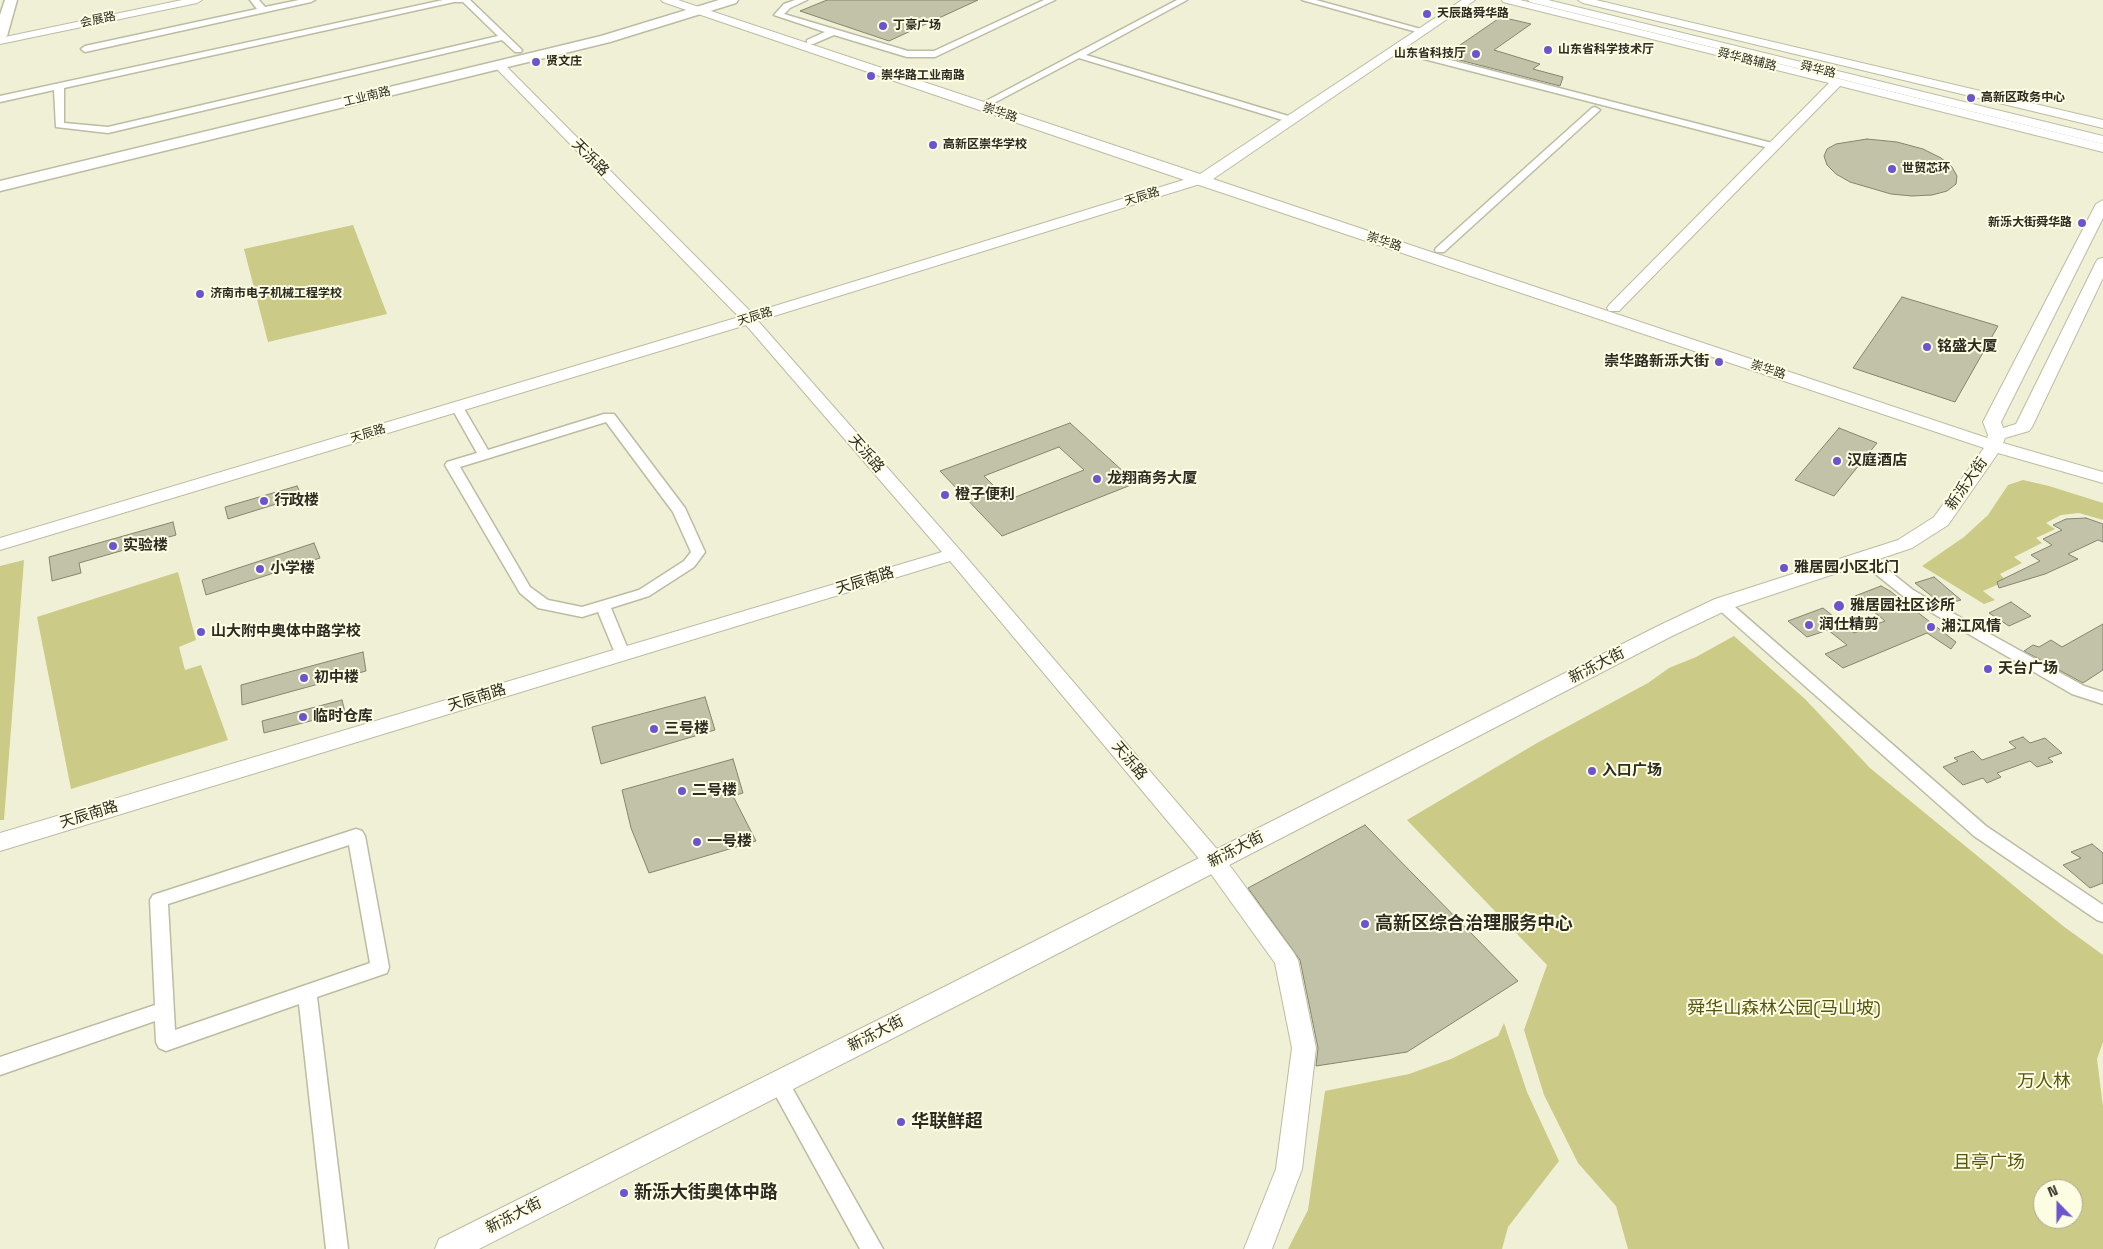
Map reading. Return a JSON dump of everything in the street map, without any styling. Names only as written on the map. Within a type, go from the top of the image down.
[{"type":"main road","points":[[0,36],[11,0]]},
{"type":"main road","name":"崇华路","points":[[668,0],[696,4],[983,100],[1204,177],[1440,250],[1614,308],[2103,478]]},
{"type":"main road","name":"工业南路","points":[[0,176],[589,33],[696,4],[732,0]]},
{"type":"main road","name":"天辰路","points":[[1204,177],[1469,0]]},
{"type":"main road","name":"舜华路","points":[[1534,0],[2103,140]]},
{"type":"main road","name":"舜华路","points":[[1558,0],[2103,133]]},
{"type":"main road","name":"崇华路","points":[[696,4],[1204,177],[1995,440],[2103,468]]},
{"type":"main road","name":"工业南路","points":[[0,186],[605,38],[696,4]]},
{"type":"main road","points":[[2101,213],[1992,422],[1995,440],[2023,427],[2103,262]]},
{"type":"main road","name":"新泺大街","points":[[449,1249],[779,1083],[1664,631],[1722,604],[1905,544],[1941,521],[1995,440]]},
{"type":"street","name":"会展路","points":[[0,41],[197,0]]},
{"type":"street","points":[[254,0],[264,10]]},
{"type":"street","points":[[85,49],[311,0]]},
{"type":"street","points":[[0,99],[454,0],[465,0],[518,50]]},
{"type":"street","points":[[803,0],[787,6],[778,15],[907,54],[935,54],[1051,0]]},
{"type":"street","points":[[983,100],[1166,0]]},
{"type":"street","points":[[983,100],[1078,55],[1183,0]]},
{"type":"street","points":[[1306,0],[1424,31]]},
{"type":"street","name":"舜华路辅路","points":[[1507,0],[2103,148]]},
{"type":"street","name":"舜华路辅路","points":[[1583,0],[2103,124]]},
{"type":"street","points":[[810,42],[832,32]]},
{"type":"street","points":[[59,86],[59,125],[108,130],[503,37]]},
{"type":"street","points":[[1396,50],[1773,146]]},
{"type":"street","points":[[1078,55],[1292,120]]},
{"type":"street","name":"天泺路","points":[[498,64],[749,319],[954,554],[1214,861],[1286,960],[1304,1048],[1289,1169],[1258,1249]]},
{"type":"street","points":[[1614,308],[1837,82]]},
{"type":"street","points":[[1440,250],[1595,110]]},
{"type":"street","name":"天辰路","points":[[0,544],[749,319],[1204,177]]},
{"type":"street","points":[[457,407],[485,455]]},
{"type":"street","points":[[609,417],[680,511],[698,552],[690,564],[644,593],[603,607],[582,612],[543,604],[525,590],[452,465],[485,455],[609,417]]},
{"type":"street","name":"天辰南路","points":[[0,842],[954,554]]},
{"type":"street","points":[[1862,557],[1908,593],[1965,627],[2078,690],[2103,698]]},
{"type":"street","points":[[1722,604],[1980,831],[2103,915]]},
{"type":"street","points":[[603,607],[622,654]]},
{"type":"street","points":[[356,836],[380,967],[166,1042],[164,1010],[158,900],[356,836]]},
{"type":"street","points":[[307,993],[338,1249]]},
{"type":"street","points":[[0,1066],[164,1010]]},
{"type":"street","points":[[779,1083],[872,1249]]},
{"type":"green space","points":[[353,225],[387,314],[268,342],[244,249]]},
{"type":"green space","points":[[2023,480],[2103,503],[2103,520],[2079,513],[2061,515],[2046,523],[2055,529],[2036,538],[2042,543],[2014,557],[2022,563],[2000,574],[2006,581],[1983,591],[1995,600],[1984,604],[1922,566],[1964,537],[1988,515],[2008,485]]},
{"type":"green space","points":[[24,560],[4,820],[0,820],[0,566]]},
{"type":"green space","points":[[178,572],[196,640],[179,647],[185,670],[201,665],[228,740],[71,789],[37,617]]},
{"type":"green space","name":"舜华山森林公园(马山坡)","points":[[1734,636],[1805,699],[1870,768],[2063,926],[2103,955],[2103,1042],[2097,1059],[2103,1107],[2103,1249],[1628,1249],[1616,1206],[1578,1163],[1544,1095],[1524,1030],[1547,965],[1407,820],[1537,743],[1648,683],[1669,668],[1696,657]]},
{"type":"green space","points":[[1504,1023],[1527,1092],[1559,1161],[1508,1227],[1502,1249],[1288,1249],[1308,1210],[1325,1091],[1409,1074],[1451,1059],[1498,1036]]},
{"type":"building","name":"丁豪广场","points":[[827,0],[978,0],[889,41],[800,11]]},
{"type":"building","name":"山东省科技厅","points":[[1501,17],[1531,24],[1494,50],[1540,64],[1533,69],[1563,77],[1560,86],[1444,56]]},
{"type":"building","name":"世贸芯环","points":[[1867,139],[1897,142],[1923,149],[1941,158],[1952,167],[1957,176],[1956,184],[1947,191],[1932,195],[1891,194],[1850,182],[1836,174],[1827,165],[1824,156],[1827,149],[1836,144]]},
{"type":"building","name":"铭盛大厦","points":[[1902,297],[1998,326],[1955,402],[1853,368]]},
{"type":"building","name":"龙翔商务大厦","points":[[1070,423],[1136,483],[1002,536],[940,471]],"holes":[[[1059,447],[1084,470],[1008,500],[984,476]]]},
{"type":"building","name":"汉庭酒店","points":[[1839,428],[1877,443],[1834,496],[1795,480]]},
{"type":"building","name":"行政楼","points":[[297,486],[302,496],[228,519],[225,507]]},
{"type":"building","points":[[2086,518],[2103,524],[2103,542],[2098,540],[2068,554],[2078,559],[2045,574],[1999,588],[1997,582],[2040,561],[2031,555],[2052,545],[2043,539],[2062,530],[2053,525],[2066,519]]},
{"type":"building","name":"实验楼","points":[[173,522],[176,535],[79,563],[81,573],[52,581],[49,557]]},
{"type":"building","name":"小学楼","points":[[314,543],[320,558],[206,595],[202,580]]},
{"type":"building","points":[[1934,577],[1961,600],[1943,605],[1915,583]]},
{"type":"building","points":[[1881,586],[1956,642],[1951,649],[1927,633],[1843,668],[1825,654],[1847,645],[1828,630],[1807,637],[1788,621],[1823,608],[1854,633],[1885,621],[1855,596]]},
{"type":"building","points":[[2011,602],[2031,616],[2009,626],[1989,613]]},
{"type":"building","points":[[2103,624],[2103,670],[2083,683],[2024,651],[2033,645],[2039,647],[2051,640],[2062,647]]},
{"type":"building","name":"初中楼","points":[[363,652],[366,671],[242,705],[241,685]]},
{"type":"building","name":"三号楼","points":[[705,697],[715,730],[601,764],[592,727]]},
{"type":"building","name":"临时仓库","points":[[342,700],[345,712],[264,733],[262,721]]},
{"type":"building","points":[[2023,737],[2030,743],[2045,738],[2062,753],[2048,758],[2053,762],[2037,767],[2030,761],[1997,773],[2001,777],[1987,783],[1983,778],[1963,785],[1943,767],[1958,761],[1954,758],[1973,751],[1982,760],[2016,748],[2009,742]]},
{"type":"building","points":[[733,759],[743,793],[733,796],[756,841],[649,873],[631,828],[622,790]]},
{"type":"building","name":"高新区综合治理服务中心","points":[[1365,825],[1518,981],[1407,1052],[1316,1066],[1318,1048],[1300,960],[1248,888]]},
{"type":"building","points":[[2092,844],[2103,853],[2103,883],[2090,888],[2063,865],[2081,858],[2071,852]]},
{"type":"place","name":"天辰路舜华路","points":[[1427,14]]},
{"type":"place","name":"丁豪广场","points":[[883,26]]},
{"type":"place","name":"山东省科学技术厅","points":[[1548,50]]},
{"type":"place","name":"山东省科技厅","points":[[1476,54]]},
{"type":"place","name":"贤文庄","points":[[536,62]]},
{"type":"place","name":"崇华路工业南路","points":[[871,76]]},
{"type":"place","name":"高新区政务中心","points":[[1971,98]]},
{"type":"place","name":"高新区崇华学校","points":[[933,145]]},
{"type":"place","name":"世贸芯环","points":[[1892,169]]},
{"type":"place","name":"新泺大街舜华路","points":[[2082,223]]},
{"type":"place","name":"济南市电子机械工程学校","points":[[200,294]]},
{"type":"place","name":"铭盛大厦","points":[[1927,347]]},
{"type":"place","name":"崇华路新泺大街","points":[[1719,362]]},
{"type":"place","name":"汉庭酒店","points":[[1837,461]]},
{"type":"place","name":"龙翔商务大厦","points":[[1097,479]]},
{"type":"place","name":"橙子便利","points":[[945,495]]},
{"type":"place","name":"行政楼","points":[[264,501]]},
{"type":"place","name":"实验楼","points":[[113,546]]},
{"type":"place","name":"雅居园小区北门","points":[[1784,568]]},
{"type":"place","name":"小学楼","points":[[260,569]]},
{"type":"place","name":"雅居园社区诊所","points":[[1839,606]]},
{"type":"place","name":"润仕精剪","points":[[1809,625]]},
{"type":"place","name":"湘江风情","points":[[1931,627]]},
{"type":"place","name":"山大附中奥体中路学校","points":[[201,632]]},
{"type":"place","name":"天台广场","points":[[1988,669]]},
{"type":"place","name":"初中楼","points":[[304,678]]},
{"type":"place","name":"临时仓库","points":[[303,717]]},
{"type":"place","name":"三号楼","points":[[654,729]]},
{"type":"place","name":"入口广场","points":[[1592,771]]},
{"type":"place","name":"二号楼","points":[[682,791]]},
{"type":"place","name":"一号楼","points":[[697,842]]},
{"type":"place","name":"高新区综合治理服务中心","points":[[1365,924]]},
{"type":"place","name":"华联鲜超","points":[[901,1122]]},
{"type":"place","name":"新泺大街奥体中路","points":[[624,1193]]},
{"type":"park label","name":"万人林","points":[[2044,1082]]},
{"type":"park label","name":"且亭广场","points":[[1989,1163]]}]
